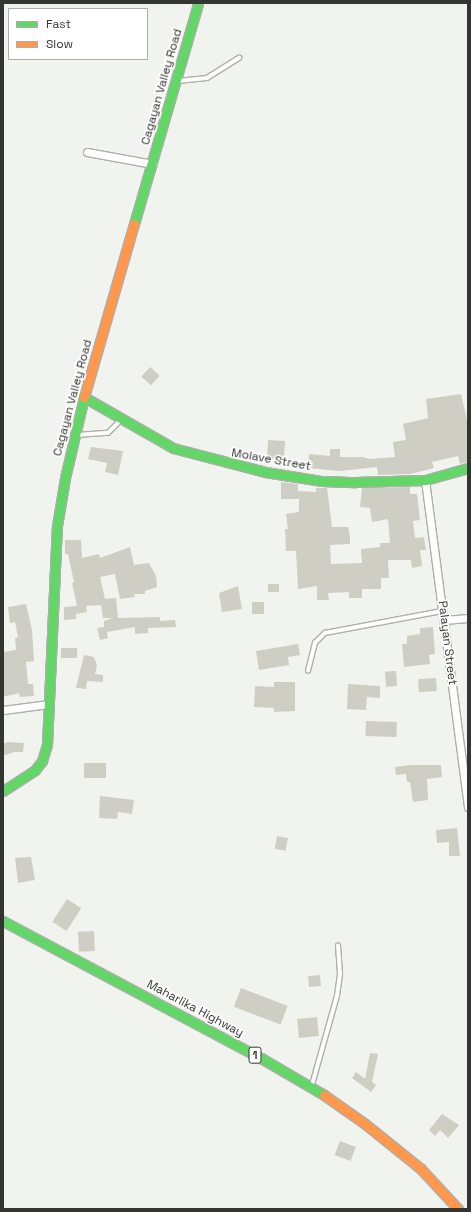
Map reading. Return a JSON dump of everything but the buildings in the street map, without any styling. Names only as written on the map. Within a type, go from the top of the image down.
[{"type":"main road","name":"Cagayan Valley Road","points":[[3,791],[28,777],[42,761],[47,745],[57,526],[74,435],[198,3]]},
{"type":"main road","name":"Molave Street","points":[[84,397],[187,453],[265,472],[322,481],[425,480],[468,468]]},
{"type":"main road","name":"Maharlika Highway","points":[[3,921],[254,1054],[312,1088],[364,1123],[421,1169],[458,1209]]},
{"type":"street","points":[[87,152],[153,164]]},
{"type":"street","name":"Palayan Street","points":[[425,480],[468,807]]},
{"type":"street","points":[[444,620],[468,618]]},
{"type":"street","points":[[3,710],[49,704]]},
{"type":"lane","points":[[176,81],[207,78],[238,58]]},
{"type":"lane","points":[[74,435],[108,433],[122,419]]},
{"type":"lane","points":[[308,671],[315,643],[325,633],[443,611]]},
{"type":"lane","points":[[312,1088],[337,996],[340,974],[338,946]]},
{"type":"traffic: fast","points":[[134,224],[198,3]]},
{"type":"traffic: fast","points":[[84,397],[173,448],[265,472],[322,481],[355,482],[425,480],[468,468]]},
{"type":"traffic: fast","points":[[3,791],[35,770],[42,761],[47,745],[57,526],[65,478],[84,397]]},
{"type":"traffic: fast","points":[[3,921],[261,1058],[324,1095]]},
{"type":"traffic: slow","points":[[84,397],[134,224]]},
{"type":"traffic: slow","points":[[324,1095],[364,1123],[421,1169],[458,1209]]}]
